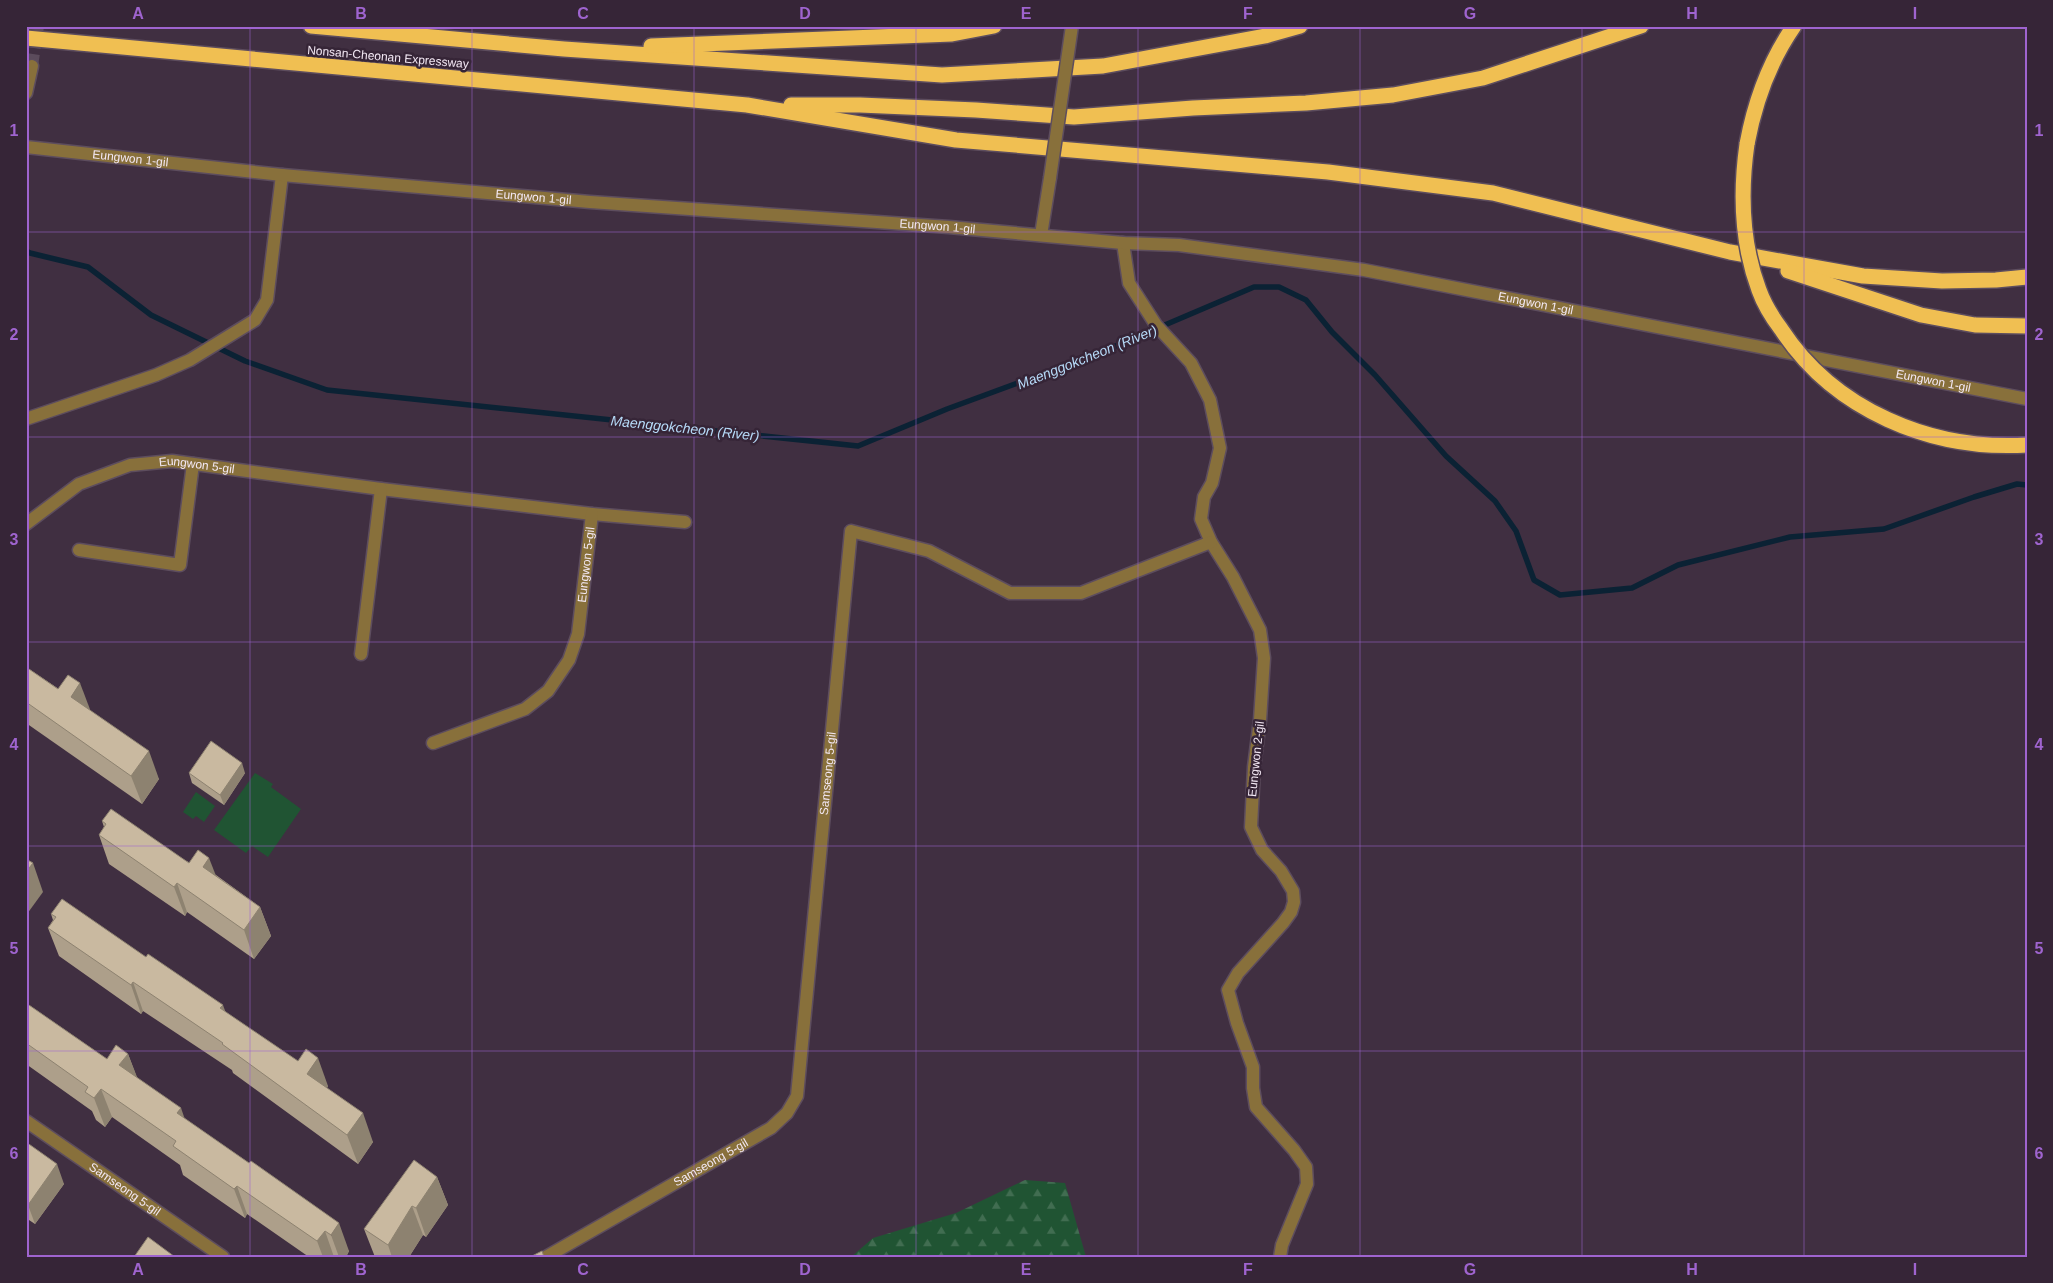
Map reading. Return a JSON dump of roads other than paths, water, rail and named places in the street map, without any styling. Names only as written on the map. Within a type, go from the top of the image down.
[{"type":"highway","name":"Nonsan-Cheonan Expressway","points":[[311,26],[564,49]]},
{"type":"highway","points":[[564,49],[952,34],[994,26]]},
{"type":"highway","points":[[564,49],[942,75],[1103,66],[1265,36],[1300,26]]},
{"type":"highway","points":[[746,105],[976,110],[1074,117],[1193,108],[1306,103],[1393,95],[1483,78],[1641,26]]},
{"type":"highway","points":[[1794,26],[1769,69],[1752,117],[1742,180],[1746,244],[1759,292],[1772,316],[1788,341],[1827,382],[1855,402],[1882,417],[1942,438],[1994,445],[2027,445]]},
{"type":"highway","name":"Nonsan-Cheonan Expressway","points":[[26,38],[746,105]]},
{"type":"highway","points":[[746,105],[956,140],[1328,172],[1493,193],[1730,252],[1863,276],[1942,281],[1996,280],[2027,277]]},
{"type":"highway","points":[[1730,252],[1921,315],[1975,325],[2027,326]]},
{"type":"street","points":[[1041,235],[1072,26]]},
{"type":"street","points":[[26,93],[32,66]]},
{"type":"street","name":"Eungwon 1-gil","points":[[26,147],[282,175],[590,202],[939,226],[1123,243],[1179,244],[1364,270],[2027,399]]},
{"type":"street","points":[[26,419],[156,375],[190,360],[255,320],[267,300],[282,175]]},
{"type":"street","name":"Eungwon 2-gil","points":[[1123,243],[1129,283],[1152,318],[1191,363],[1210,400],[1220,448],[1212,484],[1204,498],[1201,519],[1211,542],[1233,577],[1260,630],[1264,658],[1260,720],[1254,767],[1251,827],[1262,850],[1281,871],[1293,891],[1294,902],[1291,912],[1283,923],[1238,972],[1228,990],[1237,1023],[1253,1067],[1253,1088],[1256,1107],[1294,1150],[1306,1167],[1307,1184],[1282,1244],[1280,1257]]},
{"type":"street","name":"Eungwon 5-gil","points":[[26,524],[79,484],[88,480],[130,465],[172,461],[381,489],[592,514],[578,634],[569,660],[548,692],[525,710],[432,743]]},
{"type":"street","points":[[78,550],[180,565],[193,464]]},
{"type":"street","points":[[361,654],[381,489]]},
{"type":"street","points":[[592,514],[685,522]]},
{"type":"street","name":"Samseong 5-gil","points":[[546,1257],[771,1128],[787,1113],[797,1096],[851,531],[929,551],[1010,593],[1081,593],[1211,542]]},
{"type":"street","name":"Samseong 5-gil","points":[[26,1121],[223,1257]]},
{"type":"waterway","name":"Maenggokcheon (River)","points":[[26,251],[88,267],[151,315],[245,361],[327,390],[858,446],[947,409],[1099,353],[1254,287],[1279,287],[1306,300],[1332,332],[1375,375],[1446,456],[1495,501],[1516,531],[1534,580],[1560,595],[1632,588],[1678,565],[1790,537],[1884,529],[1974,497],[2017,484],[2027,485]]},
{"type":"tunnel","points":[[32,66],[38,26]]}]
